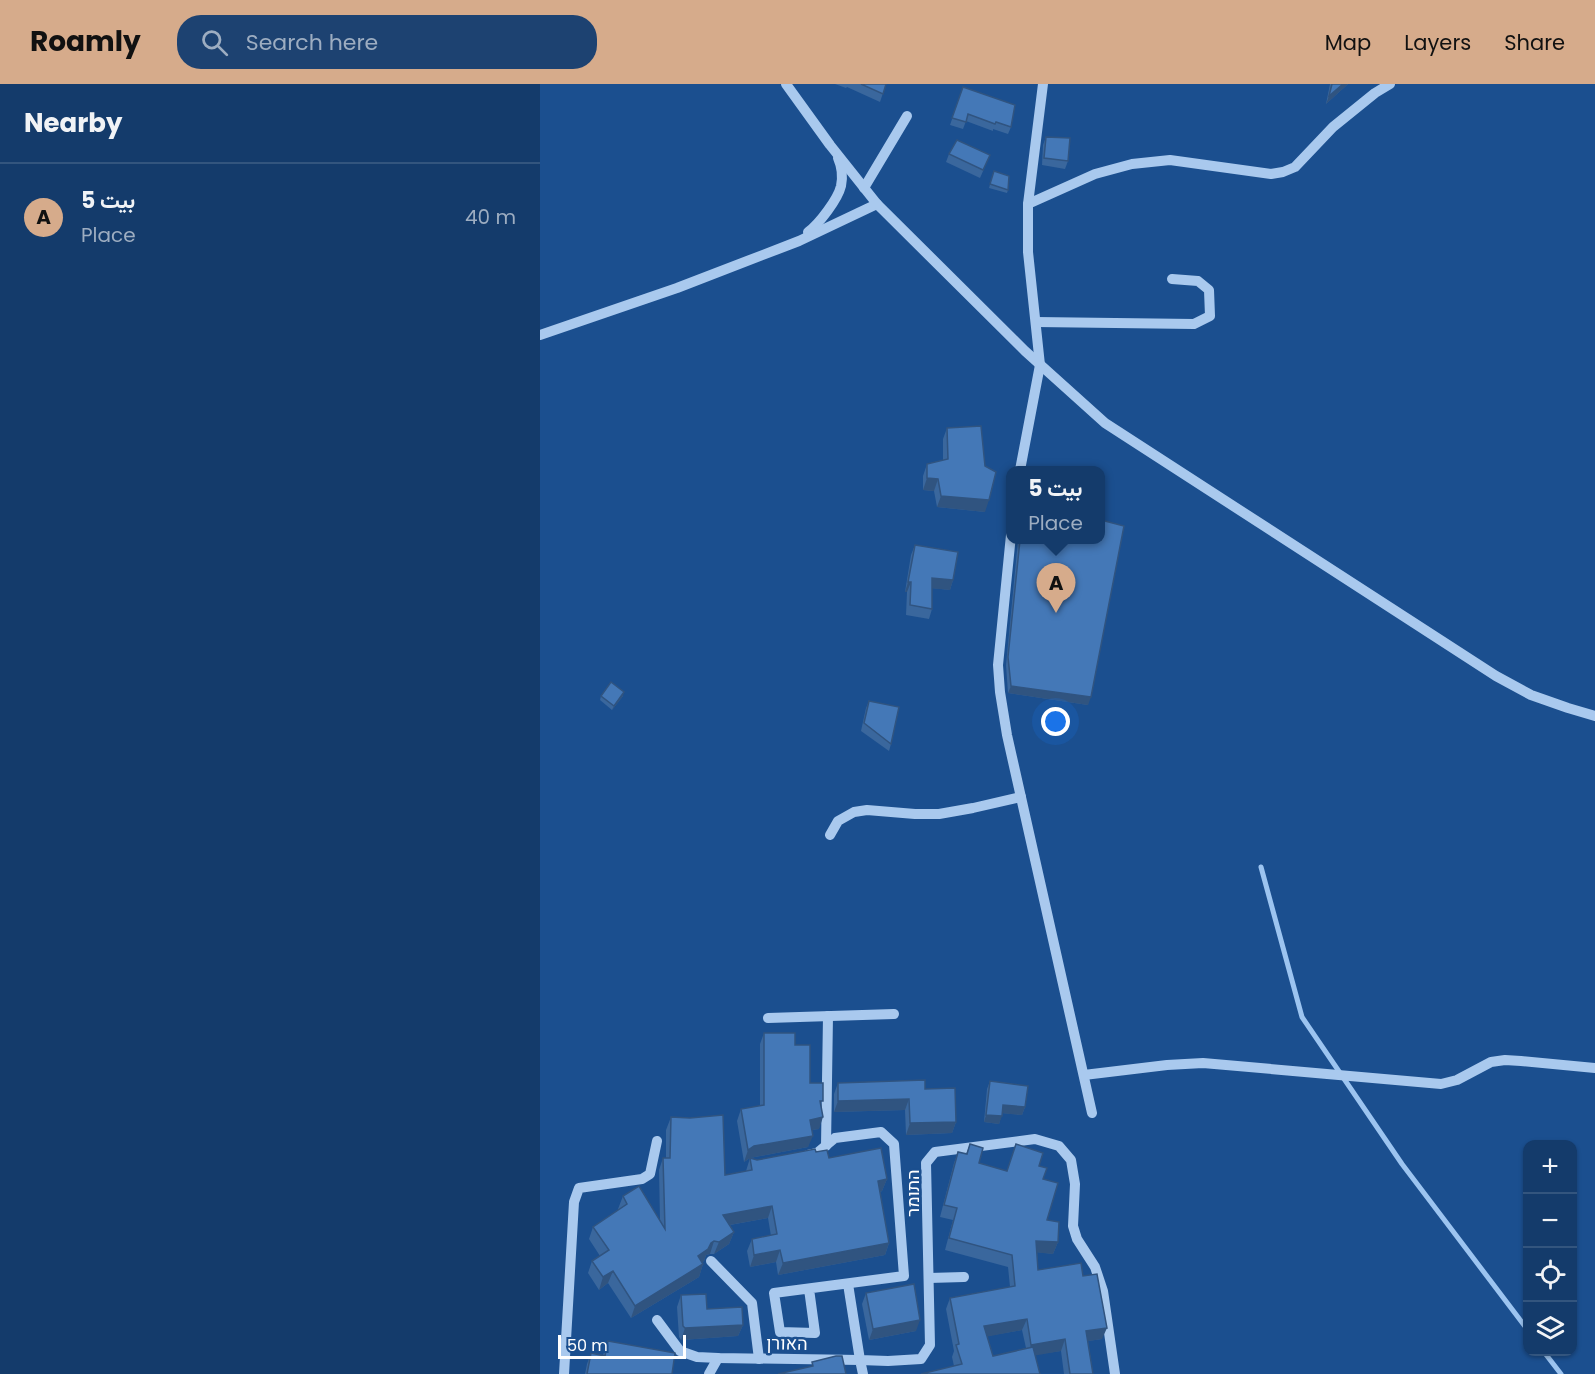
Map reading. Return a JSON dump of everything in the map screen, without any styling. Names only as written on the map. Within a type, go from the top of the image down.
[{"type":"street","points":[[786,84],[877,204],[1040,365],[1115,429],[1496,676],[1531,695],[1595,716]]},
{"type":"street","points":[[1021,466],[1040,365],[1028,252],[1028,204],[1043,84]]},
{"type":"street","points":[[1028,204],[1095,174],[1132,164],[1170,160],[1271,174],[1283,172],[1295,167],[1333,127],[1375,93],[1390,84]]},
{"type":"street","points":[[864,188],[907,116]]},
{"type":"street","points":[[794,243],[816,227],[841,187],[842,169],[836,152]]},
{"type":"street","points":[[540,335],[677,288],[794,243],[877,204]]},
{"type":"street","points":[[1036,322],[1194,324],[1210,316],[1209,290],[1198,281],[1172,279]]},
{"type":"street","points":[[1010,544],[998,665],[1003,714],[1092,1113]]},
{"type":"street","points":[[830,835],[838,821],[854,812],[867,810],[939,814],[1021,797]]},
{"type":"street","points":[[768,1018],[894,1014]]},
{"type":"street","points":[[826,1146],[828,1016]]},
{"type":"street","points":[[1084,1075],[1203,1063],[1441,1084],[1457,1080],[1491,1062],[1505,1060],[1595,1068]]},
{"type":"street","points":[[795,1157],[817,1153],[835,1138],[881,1132],[894,1144],[904,1276],[774,1293],[780,1332],[815,1333],[809,1289]]},
{"type":"street","name":"התומר","points":[[860,1360],[921,1359],[930,1345],[926,1163],[934,1152],[1035,1139],[1059,1146],[1071,1160],[1075,1184],[1073,1226],[1077,1239],[1095,1267],[1103,1291],[1115,1374]]},
{"type":"street","points":[[564,1374],[574,1202],[579,1188],[642,1179],[650,1174],[657,1141]]},
{"type":"street","points":[[711,1261],[752,1303],[759,1359]]},
{"type":"street","points":[[929,1278],[964,1277]]},
{"type":"street","points":[[848,1284],[863,1374]]},
{"type":"street","name":"האורן","points":[[657,1320],[680,1351],[697,1357],[860,1360]]},
{"type":"street","points":[[709,1374],[718,1359]]},
{"type":"building","points":[[861,84],[886,84],[883,94]]},
{"type":"building","points":[[1332,84],[1343,84],[1329,96]]},
{"type":"building","points":[[963,87],[1015,105],[1011,127],[968,114],[966,122],[952,118]]},
{"type":"building","points":[[1046,137],[1070,138],[1068,161],[1044,158]]},
{"type":"building","points":[[957,140],[990,155],[983,170],[949,154]]},
{"type":"building","points":[[994,171],[1009,176],[1008,190],[990,184]]},
{"type":"building","points":[[981,426],[985,466],[996,472],[989,500],[941,496],[938,479],[927,478],[927,464],[948,459],[947,428]]},
{"type":"building","points":[[1105,521],[1124,526],[1091,697],[1011,686],[1008,657],[1020,544],[1105,544]]},
{"type":"building","points":[[915,545],[958,552],[953,580],[932,578],[932,609],[910,605],[911,582],[908,582]]},
{"type":"building","points":[[611,682],[624,692],[614,706],[601,696]]},
{"type":"building","points":[[869,701],[899,707],[891,744],[864,723]]},
{"type":"building","points":[[764,1033],[795,1033],[795,1045],[810,1045],[810,1083],[823,1083],[823,1101],[820,1101],[823,1117],[810,1120],[813,1136],[754,1146],[748,1150],[741,1109],[764,1105]]},
{"type":"building","points":[[925,1080],[925,1089],[955,1088],[956,1122],[910,1123],[909,1099],[838,1101],[838,1083]]},
{"type":"building","points":[[990,1081],[1028,1086],[1025,1107],[1003,1105],[1002,1116],[986,1115]]},
{"type":"building","points":[[723,1115],[725,1175],[752,1170],[750,1158],[757,1160],[815,1149],[816,1152],[827,1150],[829,1158],[881,1148],[887,1179],[878,1181],[889,1243],[783,1263],[780,1250],[754,1255],[752,1239],[777,1234],[772,1206],[723,1215],[734,1232],[719,1242],[711,1243],[708,1249],[698,1256],[703,1264],[635,1306],[613,1271],[603,1277],[592,1261],[609,1250],[593,1227],[627,1204],[623,1196],[639,1186],[665,1229],[663,1158],[670,1158],[671,1117]]},
{"type":"building","points":[[970,1144],[983,1148],[979,1163],[1007,1171],[1016,1144],[1043,1153],[1039,1166],[1047,1168],[1043,1179],[1058,1183],[1047,1220],[1059,1222],[1058,1242],[1036,1241],[1038,1270],[1081,1263],[1083,1276],[1097,1274],[1107,1328],[1086,1331],[1093,1374],[1070,1374],[1065,1339],[1031,1345],[1027,1319],[984,1326],[993,1356],[1033,1347],[1040,1374],[921,1374],[962,1364],[956,1345],[959,1344],[950,1298],[1015,1286],[1012,1255],[949,1238],[957,1208],[944,1205],[958,1152],[967,1154]]},
{"type":"building","points":[[914,1284],[920,1320],[873,1329],[866,1293]]},
{"type":"building","points":[[706,1294],[707,1309],[742,1307],[743,1325],[685,1328],[681,1295]]},
{"type":"building","points":[[608,1341],[675,1353],[672,1374],[587,1374],[591,1353],[605,1356]]},
{"type":"building","points":[[842,1356],[846,1374],[778,1374],[813,1366],[812,1362]]},
{"type":"waterway","points":[[1261,867],[1302,1017],[1402,1164],[1523,1324]]},
{"type":"waterway","points":[[1547,1356],[1561,1374]]},
{"type":"place","name":"بيت 5","points":[[1056,613]]}]
